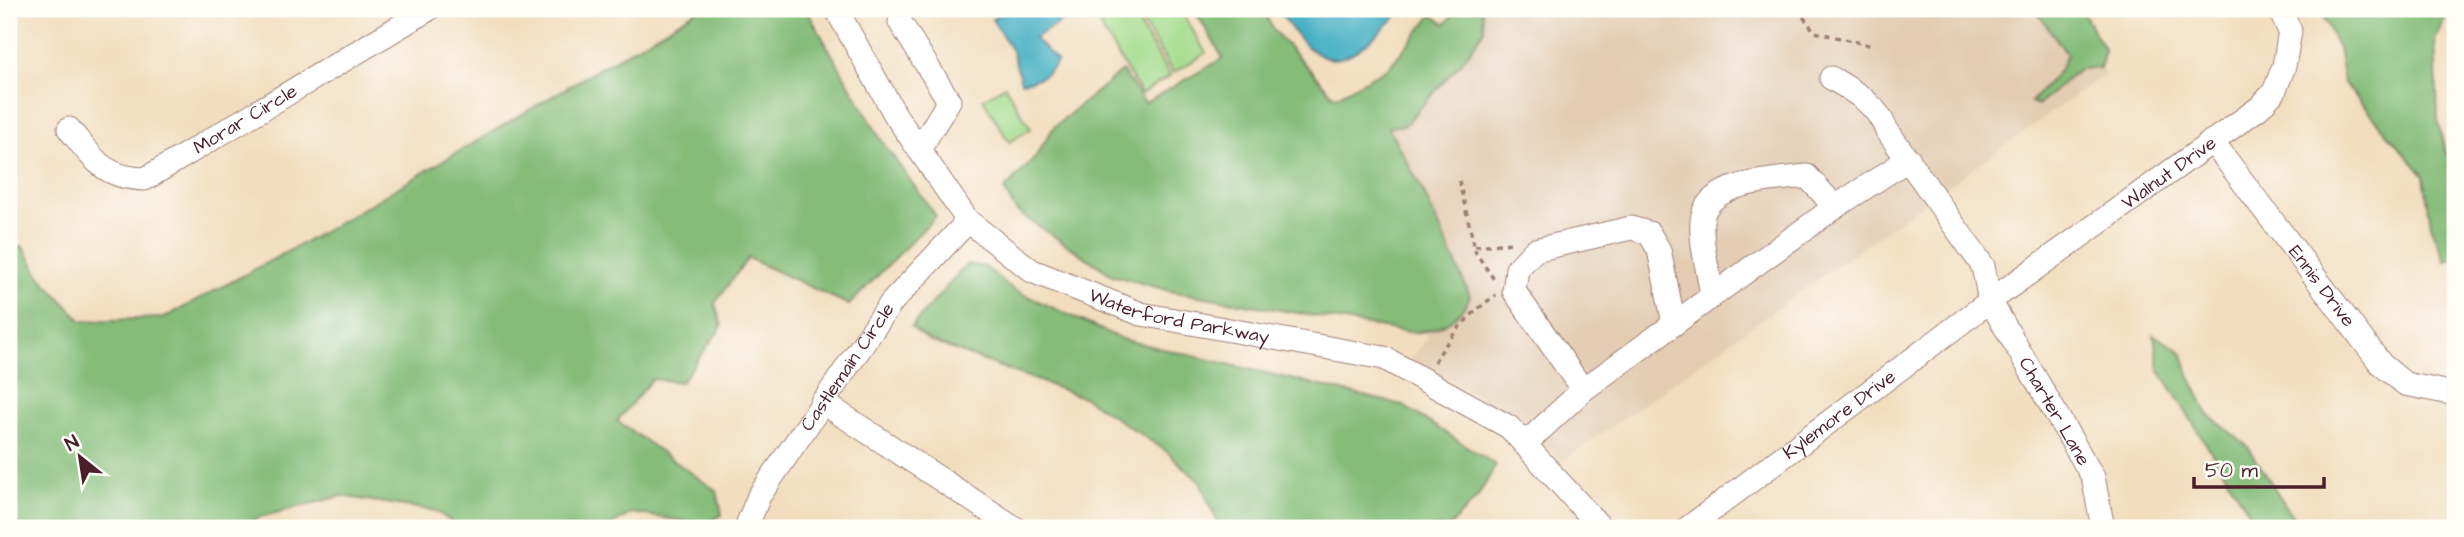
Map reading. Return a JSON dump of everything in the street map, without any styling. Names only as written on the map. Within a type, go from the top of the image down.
[{"type":"street","name":"Morar Circle","points":[[69,129],[95,159],[119,178],[145,179],[429,9]]},
{"type":"street","name":"Waterford Parkway","points":[[836,9],[896,116],[968,221],[1032,271],[1141,314],[1384,358],[1509,427],[1601,528]]},
{"type":"street","name":"Walnut Drive","points":[[1990,301],[2259,108],[2274,92],[2284,66],[2290,31],[2279,9]]},
{"type":"street","points":[[900,22],[949,100],[919,150]]},
{"type":"street","name":"Charter Lane","points":[[1831,78],[1869,103],[1983,266],[1990,301],[2093,477],[2104,528]]},
{"type":"street","name":"Ennis Drive","points":[[2212,141],[2381,364],[2405,384],[2455,394]]},
{"type":"street","points":[[1526,443],[1583,390],[1835,207],[1909,159]]},
{"type":"street","points":[[1713,296],[1701,219],[1716,195],[1738,185],[1807,176],[1835,207]]},
{"type":"street","name":"Castlemain Circle","points":[[747,528],[759,496],[891,303],[968,221]]},
{"type":"street","points":[[1583,390],[1514,291],[1517,269],[1535,250],[1631,228],[1649,233],[1659,250],[1674,324]]},
{"type":"street","name":"Kylemore Drive","points":[[1688,528],[1990,301]]},
{"type":"street","points":[[822,402],[1014,528]]},
{"type":"path","points":[[1797,9],[1815,32],[1873,46]]},
{"type":"path","points":[[1434,362],[1451,336],[1476,309],[1502,291],[1475,246],[1459,181]]},
{"type":"path","points":[[1475,246],[1520,243]]},
{"type":"shaded area","points":[[1459,9],[2058,9],[2105,74],[1563,461],[1480,397],[1409,361],[1428,338],[1318,173]]},
{"type":"green space","points":[[700,9],[806,9],[883,143],[936,216],[849,305],[748,258],[715,303],[722,326],[681,382],[652,379],[617,421],[717,491],[722,515],[704,524],[632,513],[607,528],[459,528],[436,511],[341,496],[260,517],[243,528],[9,528],[9,250],[22,246],[42,279],[82,321],[164,318],[311,239]]},
{"type":"green space","points":[[1125,9],[1130,9],[1170,76],[1141,94],[1099,24]]},
{"type":"green space","points":[[1135,9],[1180,9],[1206,53],[1173,73]]},
{"type":"green space","points":[[1194,9],[1263,9],[1273,30],[1335,97],[1389,67],[1432,15],[1445,24],[1459,9],[1482,9],[1484,30],[1465,58],[1405,125],[1388,127],[1424,193],[1470,296],[1466,305],[1453,319],[1436,328],[1408,332],[1170,291],[1112,275],[1016,211],[1004,190],[1034,159],[1054,127],[1122,71],[1145,103],[1223,58]]},
{"type":"green space","points":[[2035,9],[2081,9],[2105,51],[2100,68],[2079,69],[2038,105],[2031,102],[2060,70],[2067,54]]},
{"type":"green space","points":[[2320,9],[2449,9],[2435,40],[2438,121],[2445,152],[2455,163],[2455,258],[2445,261],[2431,225],[2424,176],[2344,83],[2338,48]]},
{"type":"green space","points":[[1005,86],[1031,129],[1009,142],[983,99]]},
{"type":"green space","points":[[967,264],[985,267],[1014,290],[1121,339],[1402,405],[1496,465],[1477,498],[1448,528],[1220,528],[1200,482],[1166,451],[1085,398],[930,341],[911,327]]},
{"type":"green space","points":[[2154,335],[2182,352],[2190,377],[2208,414],[2248,447],[2300,528],[2259,528],[2159,369]]},
{"type":"water","points":[[1009,9],[1064,9],[1069,17],[1034,38],[1057,61],[1046,74],[1037,79],[1021,82],[1012,51],[992,19]]},
{"type":"water","points":[[1278,9],[1404,9],[1368,42],[1353,53],[1339,58],[1325,57],[1311,50]]}]
